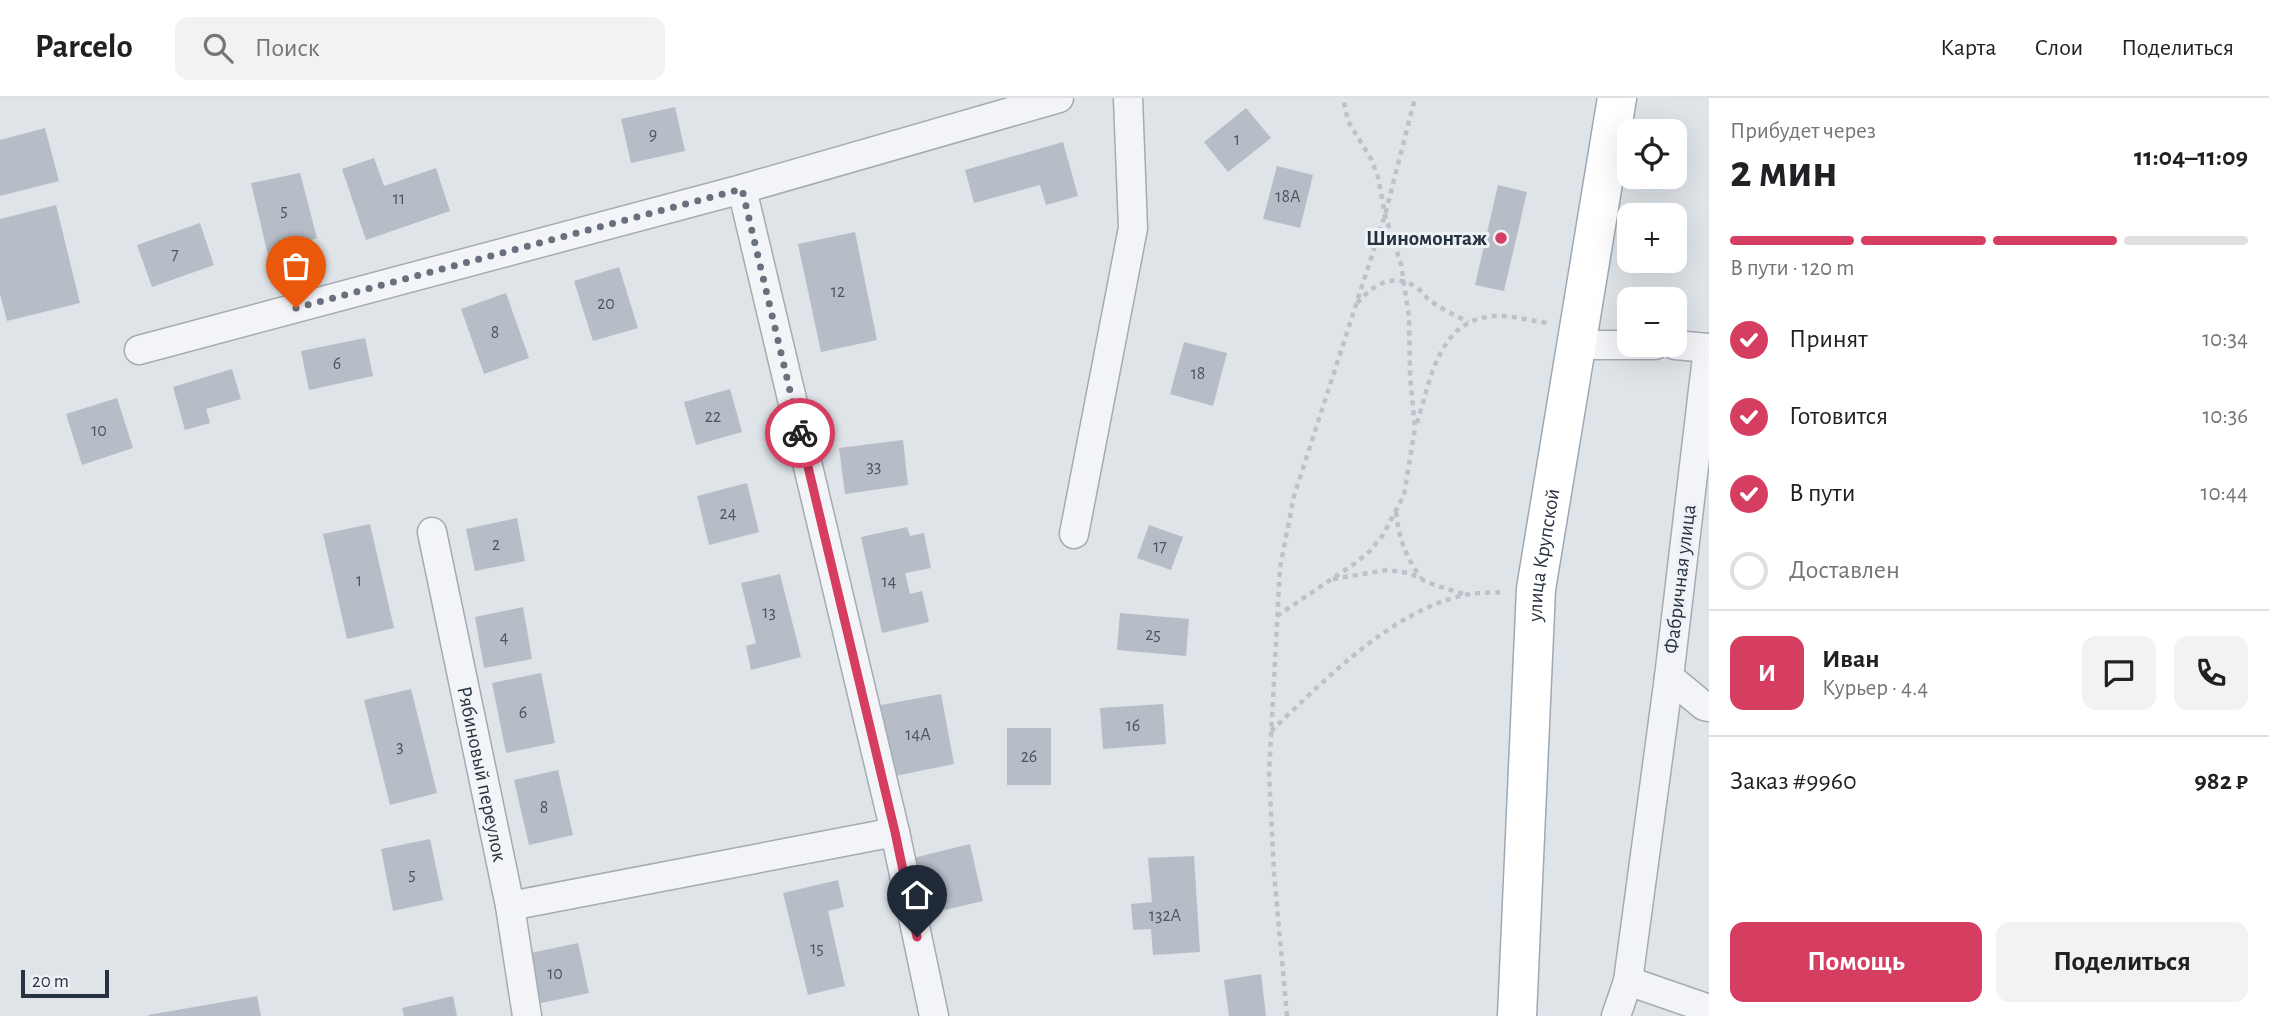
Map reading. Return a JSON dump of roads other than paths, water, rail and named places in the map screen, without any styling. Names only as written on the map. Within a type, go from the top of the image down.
[{"type":"main road","name":"улица Крупской","points":[[1517,1016],[1536,589],[1617,98]]},
{"type":"street","points":[[139,351],[742,189],[1059,98]]},
{"type":"street","points":[[1074,534],[1133,228],[1128,98]]},
{"type":"street","points":[[742,189],[895,832],[934,1016]]},
{"type":"street","points":[[1578,337],[1617,341]]},
{"type":"street","points":[[1687,346],[1709,348]]},
{"type":"street","name":"Фабричная улица","points":[[1709,348],[1669,677],[1704,706],[1709,707]]},
{"type":"street","name":"Рябиновый переулок","points":[[432,532],[510,906],[527,1016]]},
{"type":"street","points":[[1616,1016],[1628,981],[1669,677]]},
{"type":"street","points":[[510,906],[895,832]]},
{"type":"street","points":[[1628,981],[1709,1009]]},
{"type":"place","name":"Шиномонтаж","points":[[1501,238]]}]
